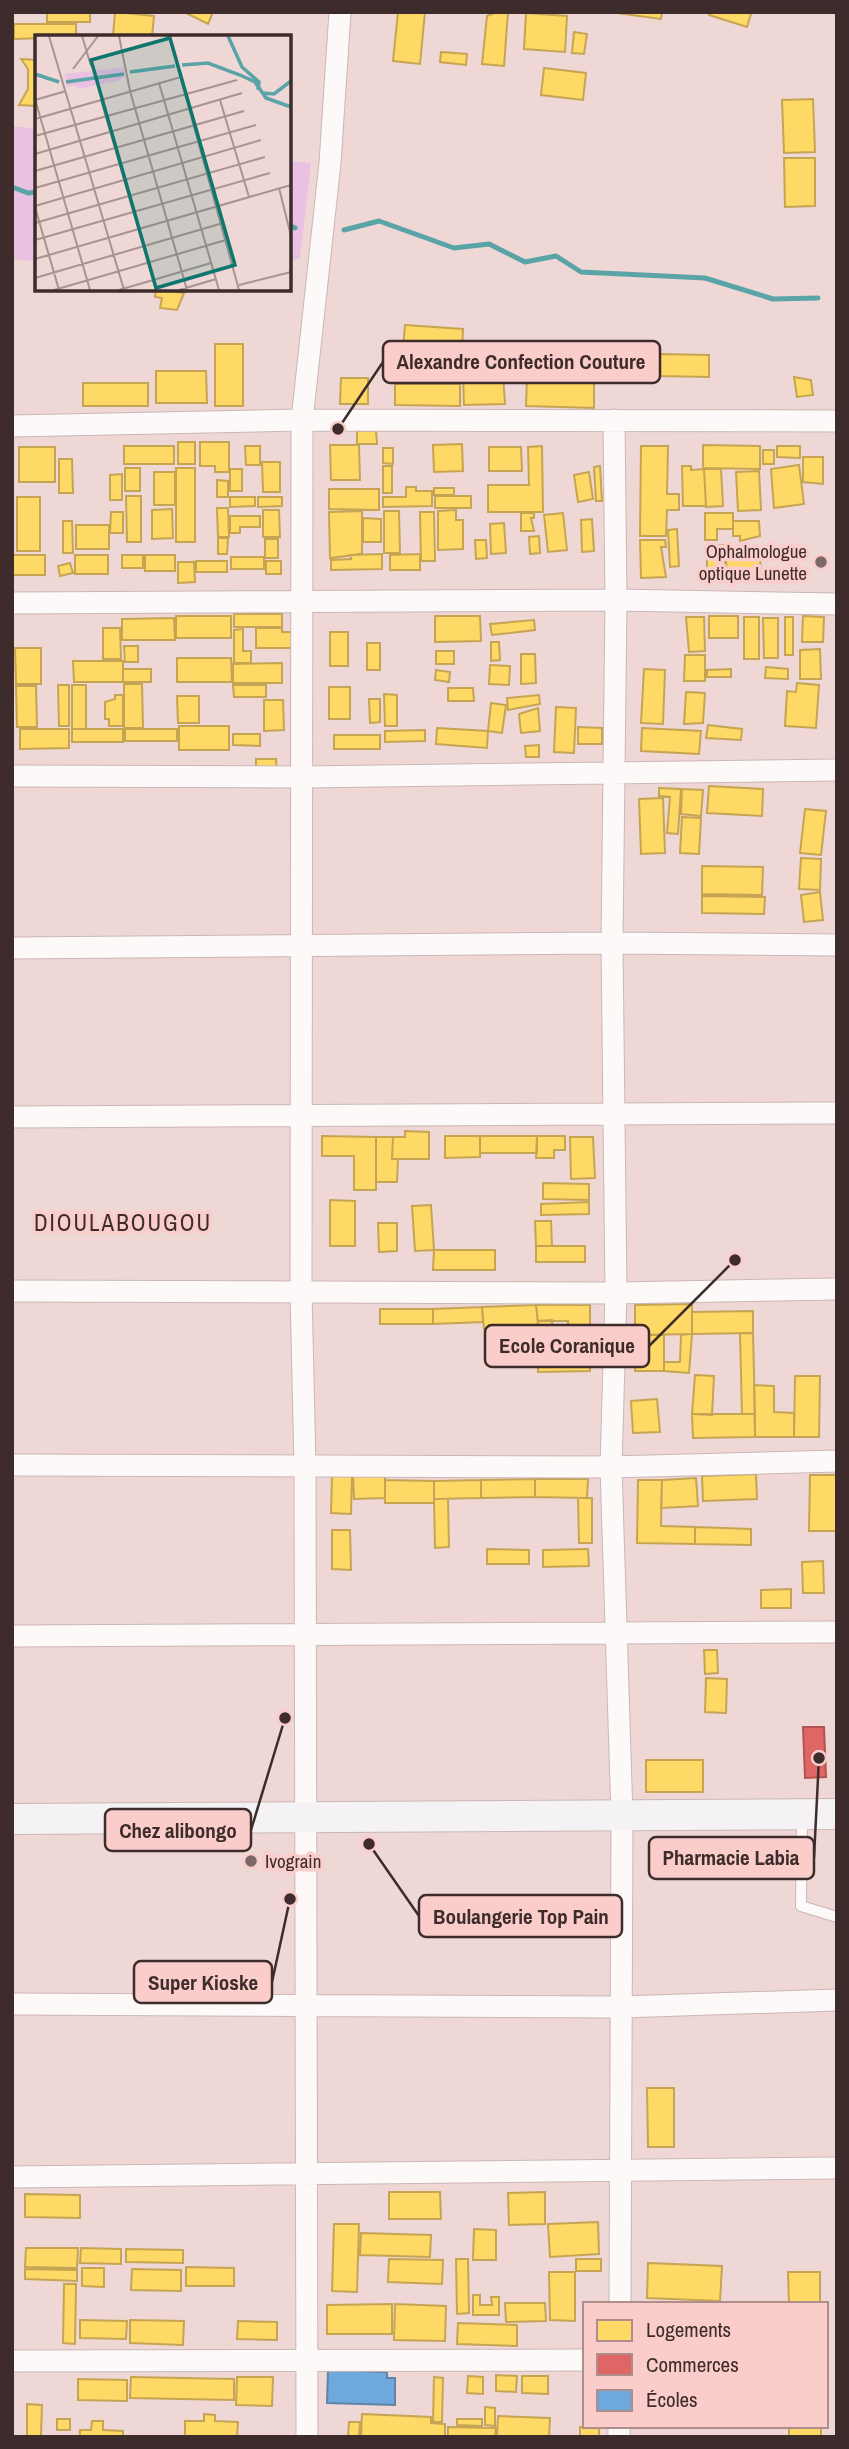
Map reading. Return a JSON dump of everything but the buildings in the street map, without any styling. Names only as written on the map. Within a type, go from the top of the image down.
[{"type":"street","points":[[307,2437],[307,2007],[303,1632],[305,1466],[301,1292],[302,420],[330,163],[340,12]]},
{"type":"street","points":[[12,426],[302,420],[837,421]]},
{"type":"street","points":[[614,420],[616,600],[612,943],[616,1293],[611,1467],[622,1817],[620,2302]]},
{"type":"street","points":[[12,603],[616,600],[837,604]]},
{"type":"street","points":[[12,776],[612,775],[837,770]]},
{"type":"street","points":[[12,948],[837,944]]},
{"type":"street","points":[[12,1117],[303,1118],[837,1113]]},
{"type":"street","points":[[12,1291],[616,1293],[837,1289]]},
{"type":"street","points":[[12,1465],[611,1467],[837,1461]]},
{"type":"street","points":[[12,1636],[303,1632],[615,1635],[837,1632]]},
{"type":"street","points":[[12,1819],[304,1815],[622,1817],[837,1814]]},
{"type":"street","points":[[12,2004],[621,2007],[837,2000]]},
{"type":"street","points":[[12,2177],[837,2168]]},
{"type":"street","points":[[12,2361],[307,2363],[583,2360]]},
{"type":"lane","points":[[802,1814],[801,1906],[837,1917]]},
{"type":"shaded area","points":[[12,126],[35,129],[35,262],[16,259],[12,263]]},
{"type":"shaded area","points":[[290,161],[311,163],[300,258],[290,262]]},
{"type":"waterway","points":[[12,187],[28,193],[35,192]]},
{"type":"waterway","points":[[344,230],[379,221],[454,248],[489,244],[525,262],[556,256],[581,272],[705,278],[773,299],[818,298]]},
{"type":"waterway","points":[[290,226],[295,228]]},
{"type":"place","name":"Alexandre Confection Couture","points":[[338,429]]},
{"type":"place","name":"Ophalmologue optique Lunette","points":[[821,562]]},
{"type":"place","name":"Ecole Coranique","points":[[735,1260]]},
{"type":"place","name":"Chez alibongo","points":[[285,1718]]},
{"type":"place","name":"Pharmacie Labia","points":[[819,1758]]},
{"type":"place","name":"Boulangerie Top Pain","points":[[369,1844]]},
{"type":"place","name":"Ivograin","points":[[251,1861]]},
{"type":"place","name":"Super Kioske","points":[[290,1899]]},
{"type":"district","name":"DIOULABOUGOU","points":[[123,1223]]}]
